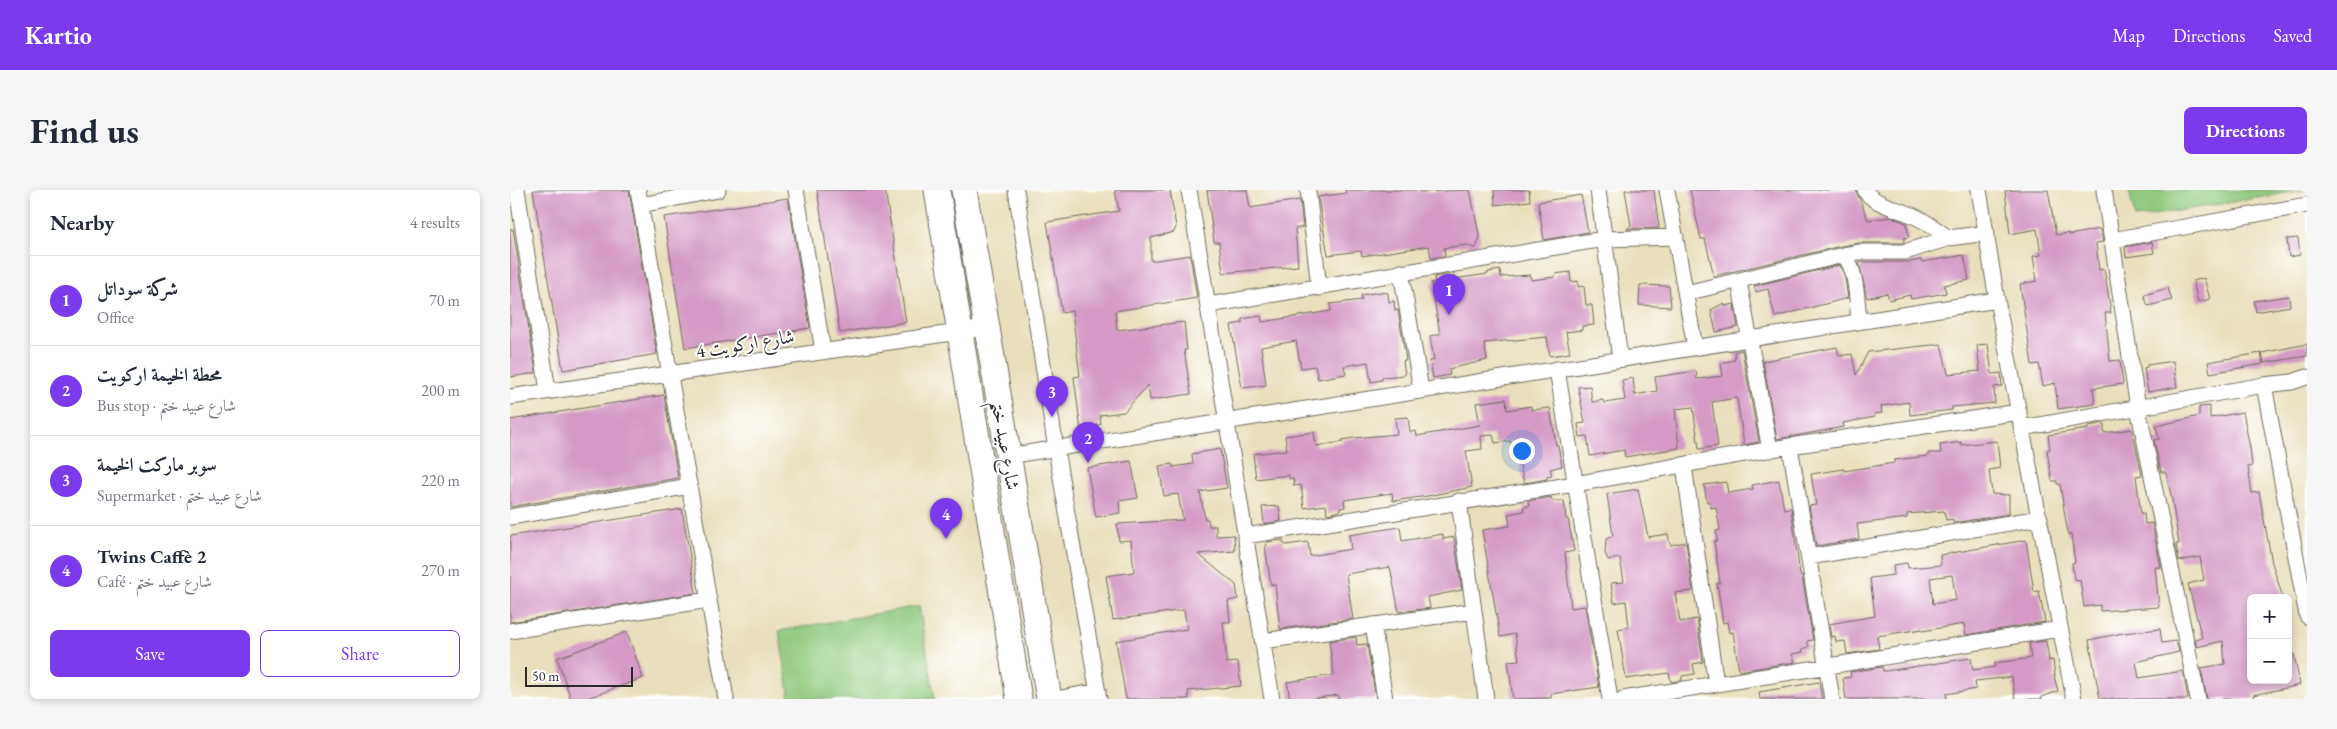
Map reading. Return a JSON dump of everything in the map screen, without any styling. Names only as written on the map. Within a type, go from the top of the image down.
[{"type":"main road","name":"شارع عبيد ختم","points":[[937,190],[958,333],[1019,699]]},
{"type":"main road","name":"شارع عبيد ختم","points":[[964,190],[1049,699]]},
{"type":"street","points":[[517,190],[548,390]]},
{"type":"street","points":[[718,190],[639,198],[726,699]]},
{"type":"street","points":[[796,190],[823,351]]},
{"type":"street","points":[[1016,190],[1056,449],[1099,695],[1056,699]]},
{"type":"street","points":[[1189,190],[1272,699]]},
{"type":"street","points":[[1308,190],[1319,288]]},
{"type":"street","points":[[1598,190],[1620,359]]},
{"type":"street","points":[[1667,190],[1695,347]]},
{"type":"street","points":[[1865,190],[1868,196],[1876,201],[1920,219],[1949,238]]},
{"type":"street","points":[[1979,190],[1998,300],[2074,699]]},
{"type":"street","points":[[2104,190],[2138,408],[2198,699]]},
{"type":"street","points":[[2112,240],[2307,205]]},
{"type":"street","points":[[1686,293],[1843,255],[1859,252],[1905,252],[1949,238],[1987,233]]},
{"type":"street","points":[[1209,306],[1604,239],[1676,237]]},
{"type":"street","points":[[1843,255],[1848,259],[1856,286],[1859,321]]},
{"type":"street","points":[[1401,272],[1421,390]]},
{"type":"street","points":[[1739,281],[1770,450]]},
{"type":"street","points":[[1008,456],[1998,300]]},
{"type":"street","name":"شارع اركويت 4","points":[[510,397],[986,328]]},
{"type":"street","points":[[1557,369],[1610,699]]},
{"type":"street","points":[[2022,428],[2264,384],[2292,382],[2307,377]]},
{"type":"street","points":[[2264,384],[2307,616]]},
{"type":"street","points":[[1245,536],[1684,466],[1790,446],[2019,412]]},
{"type":"street","points":[[1790,446],[1832,699]]},
{"type":"street","points":[[1684,466],[1716,684]]},
{"type":"street","points":[[510,516],[690,486]]},
{"type":"street","points":[[1459,501],[1486,699]]},
{"type":"street","points":[[1809,557],[2040,518]]},
{"type":"street","points":[[510,631],[709,600]]},
{"type":"street","points":[[1263,641],[1473,611]]},
{"type":"street","points":[[1373,625],[1385,699]]},
{"type":"street","points":[[1623,699],[2060,629]]},
{"type":"green space","points":[[2129,190],[2305,190],[2135,218]]},
{"type":"green space","points":[[919,606],[935,699],[790,699],[779,631]]},
{"type":"building","points":[[533,190],[629,190],[657,354],[563,370]]},
{"type":"building","points":[[817,190],[885,190],[906,322],[840,333]]},
{"type":"building","points":[[1115,190],[1170,190],[1176,227],[1174,232],[1151,238],[1151,261],[1190,255],[1197,298],[1115,311],[1117,330],[1184,322],[1187,350],[1184,350],[1191,394],[1150,400],[1148,385],[1124,412],[1100,415],[1101,424],[1097,425],[1098,429],[1081,431],[1074,377],[1080,376],[1072,311],[1062,313],[1047,222],[1119,211]]},
{"type":"building","points":[[1207,190],[1247,190],[1250,208],[1300,200],[1303,227],[1295,229],[1298,266],[1223,273],[1219,242],[1214,242]]},
{"type":"building","points":[[1345,190],[1419,190],[1420,192],[1470,190],[1480,239],[1475,249],[1467,245],[1444,248],[1445,256],[1431,258],[1429,246],[1362,256],[1361,251],[1328,255],[1318,197],[1346,193]]},
{"type":"building","points":[[1494,190],[1529,190],[1530,201],[1495,205]]},
{"type":"building","points":[[1625,190],[1654,190],[1659,228],[1627,229],[1631,225]]},
{"type":"building","points":[[1690,190],[1856,190],[1868,220],[1891,217],[1906,223],[1909,237],[1904,238],[1904,243],[1859,243],[1841,246],[1714,276],[1705,239],[1701,239]]},
{"type":"building","points":[[2048,190],[2056,235],[2069,233],[2069,235],[2100,229],[2103,242],[2096,243],[2099,270],[2104,269],[2111,313],[2105,313],[2110,361],[2120,360],[2123,384],[2093,388],[2095,404],[2058,409],[2055,383],[2043,386],[2039,364],[2032,365],[2020,284],[2037,281],[2033,256],[2041,255],[2037,229],[2010,234],[2005,191]]},
{"type":"building","points":[[1581,195],[1588,232],[1544,240],[1538,202]]},
{"type":"building","points":[[788,198],[810,328],[685,348],[664,217]]},
{"type":"building","points":[[510,229],[513,229],[536,373],[510,377]]},
{"type":"building","points":[[2298,238],[2300,255],[2289,257],[2287,239]]},
{"type":"building","points":[[2152,242],[2154,253],[2126,257],[2125,247]]},
{"type":"building","points":[[1964,255],[1969,280],[1944,285],[1946,293],[1911,299],[1910,295],[1889,300],[1887,293],[1867,298],[1859,262],[1908,262],[1921,260],[1922,262]]},
{"type":"building","points":[[1840,265],[1845,278],[1848,298],[1775,317],[1768,289],[1756,292],[1754,286]]},
{"type":"building","points":[[1500,270],[1501,277],[1530,275],[1531,280],[1555,277],[1555,274],[1570,272],[1571,282],[1578,281],[1578,287],[1584,286],[1586,305],[1592,305],[1594,325],[1582,326],[1582,330],[1566,332],[1570,353],[1550,356],[1547,337],[1484,343],[1487,360],[1449,369],[1450,375],[1433,378],[1430,361],[1434,360],[1430,336],[1440,334],[1431,283],[1435,282],[1434,277],[1454,274],[1454,279],[1488,274],[1488,272]]},
{"type":"building","points":[[2204,278],[2210,299],[2198,302],[2193,281]]},
{"type":"building","points":[[1640,285],[1669,286],[1671,307],[1639,305]]},
{"type":"building","points":[[2168,288],[2172,300],[2148,306],[2144,295]]},
{"type":"building","points":[[1381,292],[1388,293],[1389,302],[1394,301],[1395,310],[1398,310],[1406,360],[1403,361],[1405,375],[1382,377],[1382,380],[1371,382],[1368,362],[1344,366],[1346,374],[1318,379],[1315,366],[1301,368],[1296,341],[1261,347],[1266,385],[1242,388],[1231,325],[1242,323],[1242,319],[1261,316],[1262,322],[1331,311],[1330,304],[1362,300],[1361,295]]},
{"type":"building","points":[[2289,296],[2290,306],[2256,312],[2254,301]]},
{"type":"building","points":[[1724,303],[1725,306],[1734,304],[1738,327],[1716,332],[1711,310]]},
{"type":"building","points":[[1941,344],[1948,374],[1980,371],[1977,345],[1988,344],[1992,374],[2001,373],[2002,386],[1994,387],[1995,403],[1952,407],[1952,410],[1910,415],[1909,402],[1881,406],[1882,413],[1874,414],[1875,417],[1843,423],[1844,427],[1777,439],[1763,361],[1837,347],[1839,356],[1852,354],[1856,375],[1868,352]]},
{"type":"building","points":[[2307,344],[2307,356],[2264,363],[2262,353]]},
{"type":"building","points":[[1742,350],[1759,442],[1744,445],[1737,398],[1712,402],[1718,446],[1699,449],[1693,407],[1675,409],[1679,448],[1625,457],[1624,450],[1590,456],[1587,436],[1580,437],[1578,424],[1585,423],[1578,387],[1590,386],[1592,402],[1603,400],[1604,403],[1625,400],[1622,380],[1633,378],[1635,395],[1657,391],[1655,377],[1696,371],[1697,379],[1723,376],[1721,363],[1735,360],[1734,352]]},
{"type":"building","points":[[2261,353],[2263,364],[2210,373],[2208,362]]},
{"type":"building","points":[[2173,361],[2177,387],[2148,392],[2144,368],[2147,365]]},
{"type":"building","points":[[664,395],[678,478],[510,507],[510,420]]},
{"type":"building","points":[[1506,399],[1507,410],[1531,406],[1532,410],[1550,408],[1556,445],[1558,445],[1562,466],[1550,469],[1552,475],[1547,476],[1547,479],[1524,483],[1515,444],[1511,444],[1511,441],[1495,443],[1493,435],[1481,436],[1482,449],[1466,451],[1472,487],[1428,496],[1393,501],[1392,493],[1344,500],[1345,507],[1340,508],[1340,511],[1327,514],[1326,505],[1304,508],[1301,485],[1294,486],[1293,478],[1289,479],[1289,475],[1256,479],[1253,454],[1287,450],[1285,436],[1314,432],[1316,446],[1343,442],[1342,440],[1354,438],[1397,434],[1395,418],[1408,417],[1410,432],[1416,431],[1417,436],[1480,425],[1476,403]]},
{"type":"building","points":[[2210,406],[2210,418],[2243,412],[2252,466],[2248,467],[2252,493],[2259,492],[2272,563],[2282,594],[2247,594],[2247,684],[2292,684],[2292,654],[2294,654],[2300,685],[2253,695],[2254,699],[2207,699],[2201,668],[2225,664],[2223,641],[2197,647],[2195,639],[2202,638],[2188,584],[2204,580],[2200,557],[2179,561],[2176,544],[2179,544],[2172,500],[2167,476],[2165,472],[2161,472],[2154,440],[2159,439],[2156,426],[2199,416],[2199,407]]},
{"type":"building","points":[[2104,423],[2104,433],[2132,429],[2142,475],[2136,476],[2141,514],[2144,513],[2145,524],[2152,523],[2161,567],[2155,567],[2159,607],[2100,611],[2100,605],[2084,607],[2080,580],[2074,579],[2072,563],[2075,562],[2071,535],[2068,535],[2060,484],[2057,484],[2057,481],[2052,481],[2047,450],[2050,449],[2048,435],[2088,429],[2088,426]]},
{"type":"building","points":[[1997,441],[2000,468],[1989,470],[1992,494],[2009,495],[2009,514],[1953,523],[1953,519],[1946,520],[1944,511],[1907,514],[1907,518],[1857,524],[1859,539],[1816,546],[1809,506],[1816,505],[1811,474],[1844,469],[1844,471],[1894,463],[1894,460],[1928,456],[1928,453],[1941,453],[1940,445],[1961,442],[1961,445]]},
{"type":"building","points":[[1220,449],[1227,488],[1200,492],[1205,519],[1208,519],[1209,526],[1216,526],[1216,536],[1234,535],[1235,551],[1198,554],[1236,585],[1238,599],[1228,601],[1230,622],[1223,622],[1227,663],[1238,662],[1241,686],[1188,691],[1189,699],[1126,699],[1116,641],[1187,629],[1184,610],[1113,620],[1106,576],[1134,572],[1131,540],[1119,541],[1117,524],[1183,520],[1178,494],[1164,496],[1159,466],[1172,464],[1173,467],[1193,464],[1192,454]]},
{"type":"building","points":[[1131,461],[1138,498],[1119,501],[1120,513],[1096,517],[1087,468]]},
{"type":"building","points":[[1779,480],[1784,509],[1791,508],[1800,575],[1802,575],[1813,640],[1807,641],[1809,647],[1802,649],[1803,652],[1792,654],[1795,662],[1739,671],[1733,632],[1729,633],[1727,622],[1723,623],[1717,583],[1720,583],[1714,541],[1717,541],[1716,531],[1720,530],[1716,507],[1711,508],[1710,502],[1707,502],[1704,485],[1726,482],[1728,493],[1753,489],[1752,485]]},
{"type":"building","points":[[1638,489],[1648,537],[1668,534],[1670,545],[1686,542],[1693,591],[1675,593],[1680,622],[1697,619],[1703,662],[1693,664],[1695,674],[1682,676],[1682,680],[1671,682],[1669,673],[1626,679],[1618,629],[1629,627],[1626,601],[1614,603],[1611,583],[1624,582],[1620,558],[1608,560],[1605,553],[1606,539],[1613,536],[1607,494]]},
{"type":"building","points":[[1551,497],[1552,501],[1564,501],[1566,519],[1568,519],[1574,551],[1565,553],[1571,608],[1585,606],[1599,687],[1551,694],[1551,698],[1513,699],[1508,661],[1519,660],[1515,634],[1500,637],[1482,530],[1510,526],[1508,514],[1524,511],[1523,507],[1529,506],[1528,501]]},
{"type":"building","points":[[1279,506],[1281,521],[1264,524],[1262,507]]},
{"type":"building","points":[[682,509],[696,593],[510,622],[510,536]]},
{"type":"building","points":[[1400,527],[1402,541],[1443,534],[1443,539],[1454,537],[1462,590],[1428,597],[1430,608],[1399,612],[1390,567],[1346,574],[1353,619],[1280,629],[1275,584],[1271,585],[1266,542],[1283,540],[1283,543],[1286,545],[1308,542],[1310,556],[1351,549],[1349,535]]},
{"type":"building","points":[[2026,540],[2034,592],[2039,591],[2045,622],[1966,635],[1964,624],[1877,636],[1879,649],[1847,654],[1845,641],[1836,642],[1835,636],[1831,637],[1829,624],[1875,616],[1870,578],[1894,575],[1893,565],[1907,563],[1908,568],[1941,565],[1940,555]],"holes":[[[1952,575],[1956,600],[1933,604],[1930,578]]]},
{"type":"building","points":[[2160,629],[2162,643],[2176,641],[2179,652],[2136,662],[2139,678],[2183,671],[2188,699],[2100,699],[2089,640],[2123,633]]},
{"type":"building","points":[[627,632],[643,678],[585,699],[571,699],[557,658]]},
{"type":"building","points":[[1356,637],[1357,645],[1367,644],[1376,699],[1338,699],[1338,695],[1311,699],[1290,699],[1287,682],[1334,675],[1329,641]]},
{"type":"building","points":[[2046,641],[2049,661],[2053,660],[2054,676],[2058,691],[2042,697],[2042,699],[2015,699],[2012,677],[1975,681],[1976,689],[1946,694],[1947,699],[1846,699],[1843,678],[1851,677],[1850,672],[1882,667],[1883,671],[1886,671],[1971,658],[1973,670],[1995,667],[1995,663],[2031,658],[2029,643]]},
{"type":"building","points":[[1819,682],[1822,699],[1760,699],[1759,692]]},
{"type":"place","name":"شركة سوداتل","points":[[1449,315]]},
{"type":"place","name":"سوبر ماركت الخيمة","points":[[1052,417]]},
{"type":"place","name":"محطة الخيمة اركويت","points":[[1088,463]]},
{"type":"place","name":"Twins Caffè 2","points":[[946,539]]}]
